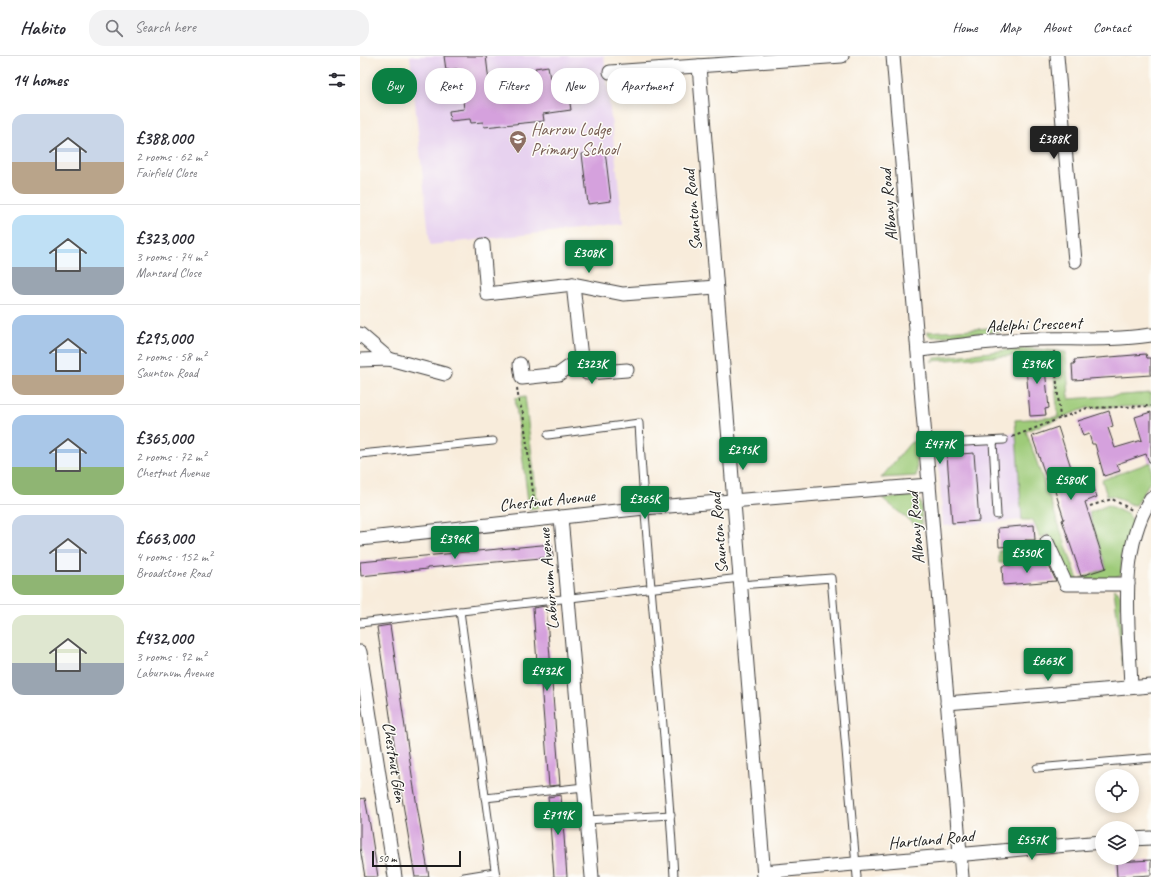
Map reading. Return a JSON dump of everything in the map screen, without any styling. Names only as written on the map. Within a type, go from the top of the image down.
[{"type":"street","points":[[669,68],[842,56]]},
{"type":"street","name":"Albany Road","points":[[893,56],[962,877]]},
{"type":"street","points":[[1057,56],[1075,261]]},
{"type":"street","name":"Saunton Road","points":[[699,66],[764,874]]},
{"type":"street","points":[[483,245],[487,294],[573,284],[623,294],[716,287]]},
{"type":"street","points":[[573,284],[581,358],[587,373],[627,370]]},
{"type":"street","points":[[360,334],[389,358]]},
{"type":"street","name":"Adelphi Crescent","points":[[918,350],[1004,341],[1112,340],[1151,335]]},
{"type":"street","points":[[360,360],[389,358],[445,374]]},
{"type":"street","points":[[520,364],[522,378],[559,374],[581,358]]},
{"type":"street","name":"Chestnut Avenue","points":[[360,539],[644,508],[929,485]]},
{"type":"street","points":[[1131,687],[1128,584],[1129,558],[1135,530],[1151,498]]},
{"type":"street","name":"Laburnum Avenue","points":[[561,516],[592,877]]},
{"type":"street","points":[[1047,542],[1066,584],[1128,584]]},
{"type":"street","name":"Chestnut Glen","points":[[360,652],[395,877]]},
{"type":"street","points":[[947,703],[1151,686]]},
{"type":"street","points":[[1139,839],[1151,838]]},
{"type":"street","name":"Hartland Road","points":[[764,874],[857,870],[960,855],[1095,843]]},
{"type":"lane","points":[[548,435],[639,423],[644,508],[671,815],[674,877]]},
{"type":"lane","points":[[926,444],[1004,440]]},
{"type":"lane","points":[[360,454],[494,441]]},
{"type":"lane","points":[[993,441],[997,514]]},
{"type":"lane","points":[[360,623],[651,588],[740,581],[831,578],[857,870]]},
{"type":"lane","points":[[460,611],[495,874],[464,877]]},
{"type":"lane","points":[[1038,768],[1151,758]]},
{"type":"lane","points":[[485,798],[584,787]]},
{"type":"lane","points":[[587,820],[671,815]]},
{"type":"path","points":[[1053,340],[1060,418]]},
{"type":"path","points":[[522,378],[517,382],[519,402],[523,413],[537,519]]},
{"type":"path","points":[[1004,440],[1087,408],[1151,406]]},
{"type":"path","points":[[1090,506],[1112,499],[1142,515]]},
{"type":"shaded area","name":"Harrow Lodge Primary School","points":[[410,56],[604,56],[607,83],[607,104],[609,104],[623,224],[430,245],[415,104],[417,104],[417,68],[411,68]]},
{"type":"shaded area","points":[[1016,433],[1022,520],[943,526],[937,438]]},
{"type":"green space","points":[[1004,327],[1004,331],[933,337],[929,336],[927,332]]},
{"type":"green space","points":[[1027,348],[1066,352],[1069,399],[1151,393],[1151,406],[1087,408],[1026,431],[1078,580],[1068,580],[1048,534],[1040,538],[1033,520],[1022,520],[1015,420],[1058,417],[1052,353],[931,361],[935,358]]},
{"type":"green space","points":[[525,396],[538,508],[529,509],[515,398]]},
{"type":"green space","points":[[915,441],[916,476],[881,478],[910,443]]},
{"type":"green space","points":[[1151,462],[1151,480],[1136,505],[1132,505],[1115,497],[1107,496],[1102,480]]},
{"type":"green space","points":[[915,496],[921,503],[922,524],[917,527],[882,498]]},
{"type":"green space","points":[[1108,505],[1127,514],[1136,523],[1122,554],[1121,574],[1112,580],[1078,580],[1106,568],[1089,513]]},
{"type":"green space","points":[[1044,549],[1050,562],[999,563],[999,551]]},
{"type":"green space","points":[[1114,589],[1118,591],[1120,595],[1123,667]]},
{"type":"building","points":[[444,56],[486,56],[487,68],[484,68],[484,104],[543,104],[543,68],[535,68],[548,66],[551,79],[551,104],[570,104],[571,110],[543,114],[544,121],[484,127],[483,122],[471,123],[470,119],[450,121],[449,111],[464,109],[463,104],[476,104],[476,68],[446,68]]},
{"type":"building","points":[[605,151],[611,201],[588,204],[582,154]]},
{"type":"building","points":[[1040,354],[1040,359],[1044,359],[1049,408],[1045,409],[1046,415],[1030,416],[1025,355]]},
{"type":"building","points":[[1146,354],[1147,358],[1151,358],[1151,375],[1073,380],[1072,364],[1075,364],[1074,360]]},
{"type":"building","points":[[1109,411],[1113,426],[1108,428],[1115,448],[1142,440],[1135,417],[1151,412],[1151,462],[1149,462],[1146,454],[1117,464],[1120,471],[1104,476],[1095,444],[1092,444],[1089,434],[1083,436],[1078,421]]},
{"type":"building","points":[[1058,427],[1076,483],[1080,482],[1081,485],[1092,482],[1097,497],[1085,502],[1106,568],[1081,576],[1062,520],[1064,519],[1053,485],[1049,486],[1032,436]]},
{"type":"building","points":[[974,453],[979,521],[952,523],[947,455]]},
{"type":"building","points":[[1034,525],[1035,540],[1025,540],[1026,545],[999,547],[998,528]]},
{"type":"building","points":[[552,544],[553,557],[427,568],[361,576],[360,562]]},
{"type":"building","points":[[1045,562],[1046,566],[1049,566],[1056,581],[1003,585],[1002,566]]},
{"type":"building","points":[[546,606],[560,785],[549,786],[541,683],[537,684],[535,663],[537,663],[533,608]]},
{"type":"building","points":[[390,625],[413,782],[429,877],[415,877],[403,804],[377,627]]},
{"type":"building","points":[[561,795],[567,877],[554,877],[548,797]]},
{"type":"building","points":[[365,798],[378,877],[365,877],[360,848],[360,799]]},
{"type":"building","points":[[1151,860],[1151,875],[1117,877],[1116,865],[1139,865],[1139,861]]},
{"type":"place","name":"Harrow Lodge Primary School","points":[[518,154]]}]
